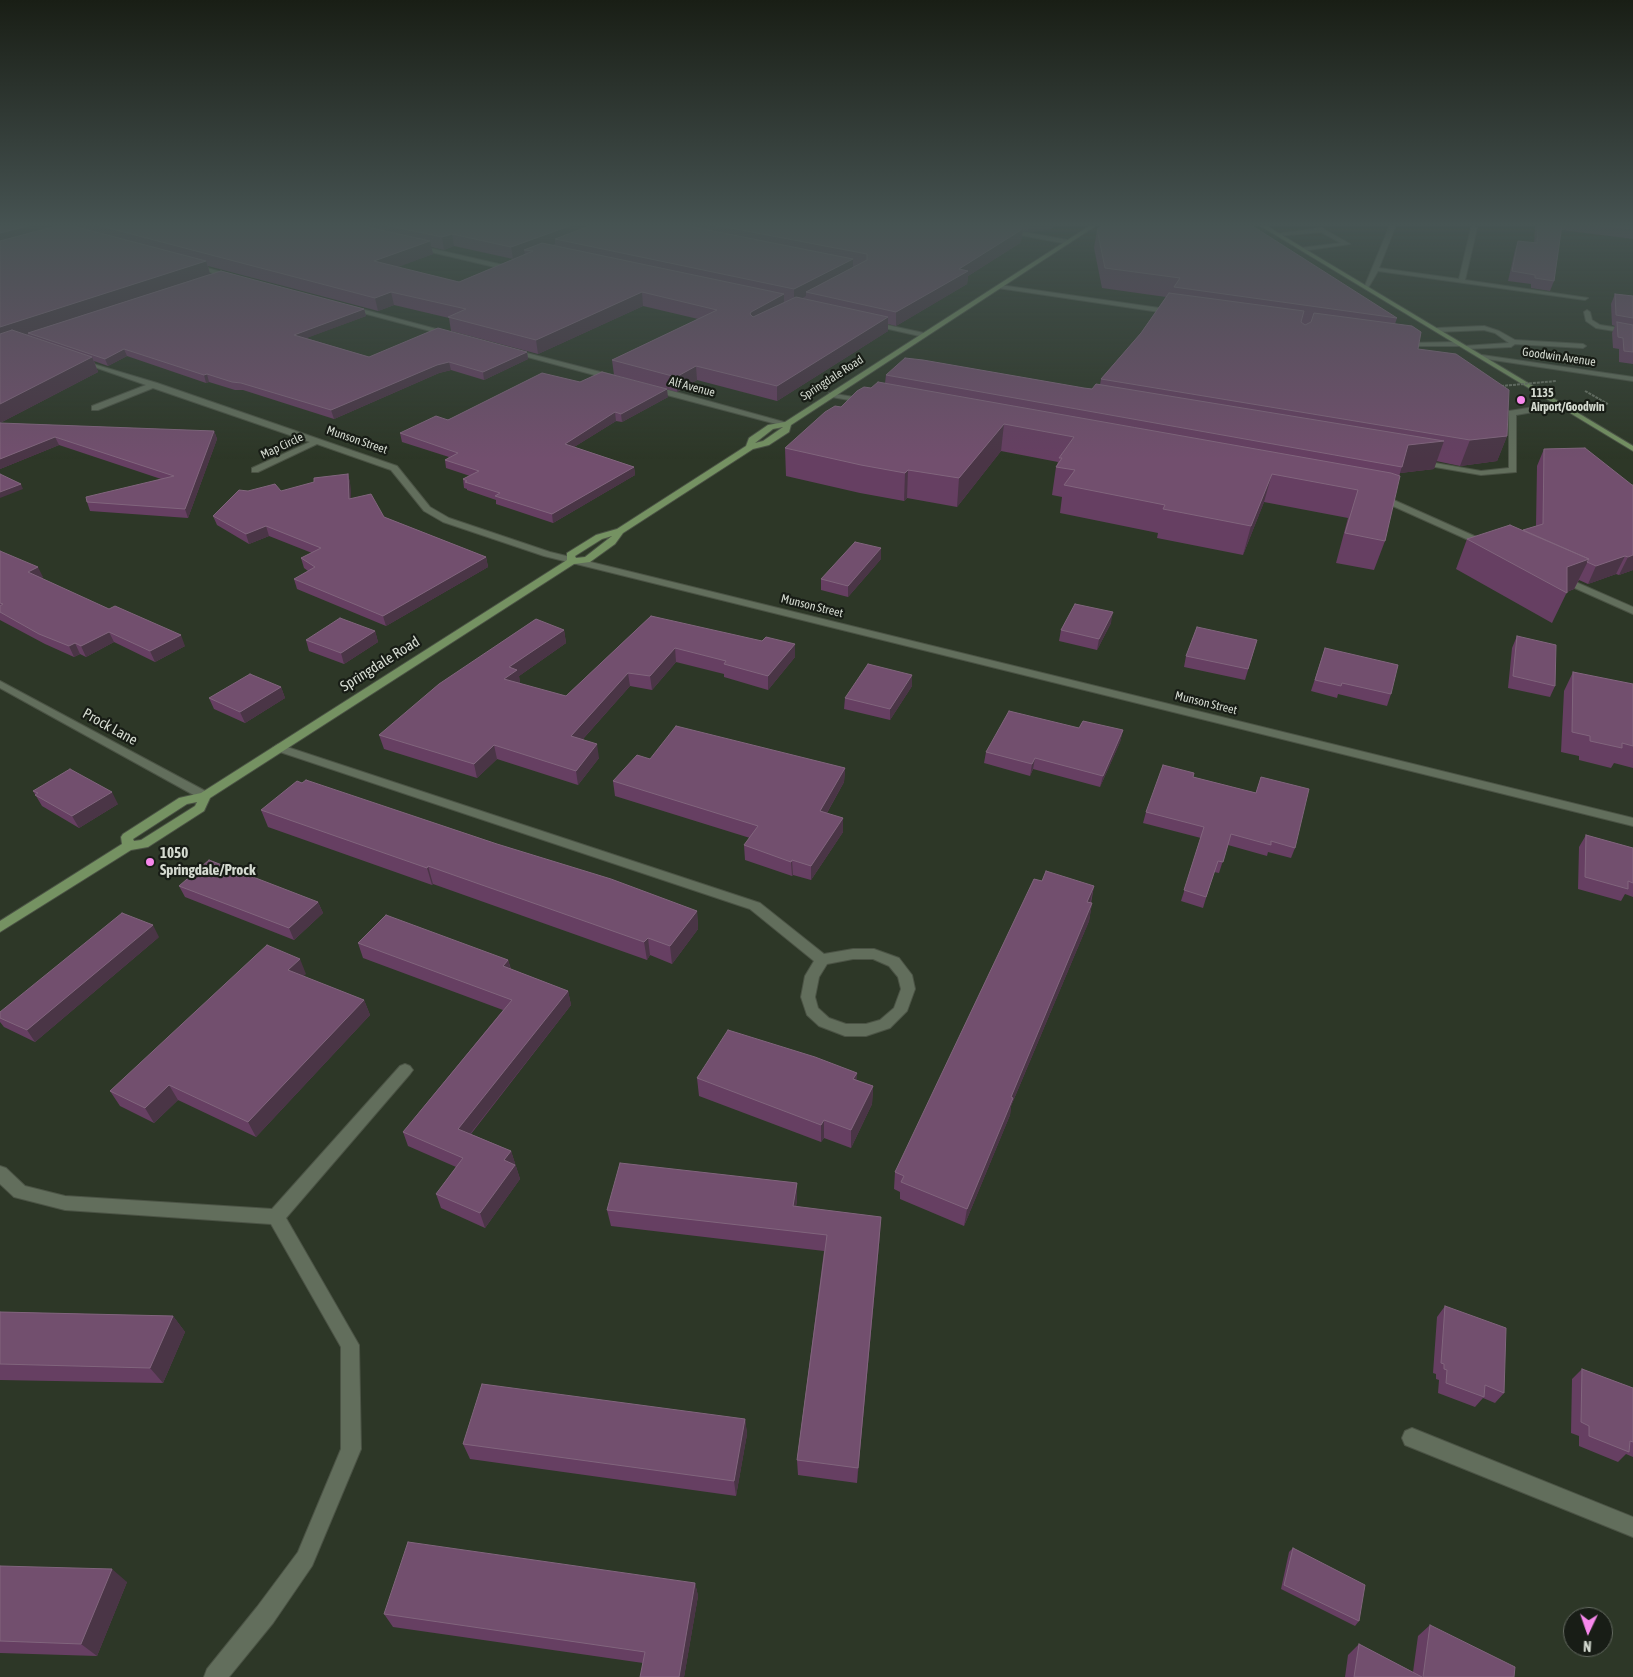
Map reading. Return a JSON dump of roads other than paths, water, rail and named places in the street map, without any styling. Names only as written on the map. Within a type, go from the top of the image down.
[{"type":"main road","name":"Springdale Road","points":[[0,927],[128,846],[144,844],[200,808],[205,796],[278,748],[572,561],[586,560],[612,542],[620,531],[750,447],[766,443],[786,430],[787,424],[975,303]]},
{"type":"main road","points":[[1393,303],[1633,449]]},
{"type":"street","points":[[1096,303],[1159,314],[1180,313]]},
{"type":"street","points":[[346,307],[460,337]]},
{"type":"street","points":[[1588,312],[1589,321],[1598,327],[1633,332]]},
{"type":"street","points":[[861,322],[924,336]]},
{"type":"street","points":[[1437,330],[1484,328],[1497,332],[1513,342]]},
{"type":"street","points":[[1395,344],[1411,346],[1511,344],[1513,342],[1582,346]]},
{"type":"street","points":[[1544,344],[1548,352]]},
{"type":"street","points":[[508,350],[622,380]]},
{"type":"street","name":"Goodwin Avenue","points":[[1482,357],[1554,364],[1633,379]]},
{"type":"street","name":"Munson Street","points":[[72,358],[394,468],[427,509],[446,520],[572,561],[1633,822]]},
{"type":"street","points":[[95,408],[154,385]]},
{"type":"street","name":"Alf Avenue","points":[[641,385],[787,424]]},
{"type":"street","points":[[832,395],[871,404]]},
{"type":"street","points":[[1406,460],[1481,473],[1513,470],[1512,413],[1559,405]]},
{"type":"street","name":"Map Circle","points":[[255,470],[318,441]]},
{"type":"street","points":[[1365,494],[1384,497],[1497,549]]},
{"type":"street","points":[[1551,574],[1633,611]]},
{"type":"street","name":"Prock Lane","points":[[0,684],[205,796]]},
{"type":"street","points":[[278,748],[755,906],[822,960],[853,954],[874,954],[894,962],[905,975],[908,988],[900,1011],[885,1024],[866,1030],[845,1030],[824,1022],[812,1011],[808,997],[812,976],[822,960]]},
{"type":"street","points":[[276,1217],[405,1070]]},
{"type":"street","points":[[0,1173],[20,1192],[65,1203],[276,1217]]},
{"type":"street","points":[[216,1677],[306,1559],[351,1449],[350,1346],[276,1217]]},
{"type":"street","points":[[1412,1438],[1633,1527]]},
{"type":"place","name":"1135 Airport/Goodwin","points":[[1521,400]]},
{"type":"place","name":"1050 Springdale/Prock","points":[[150,862]]}]
